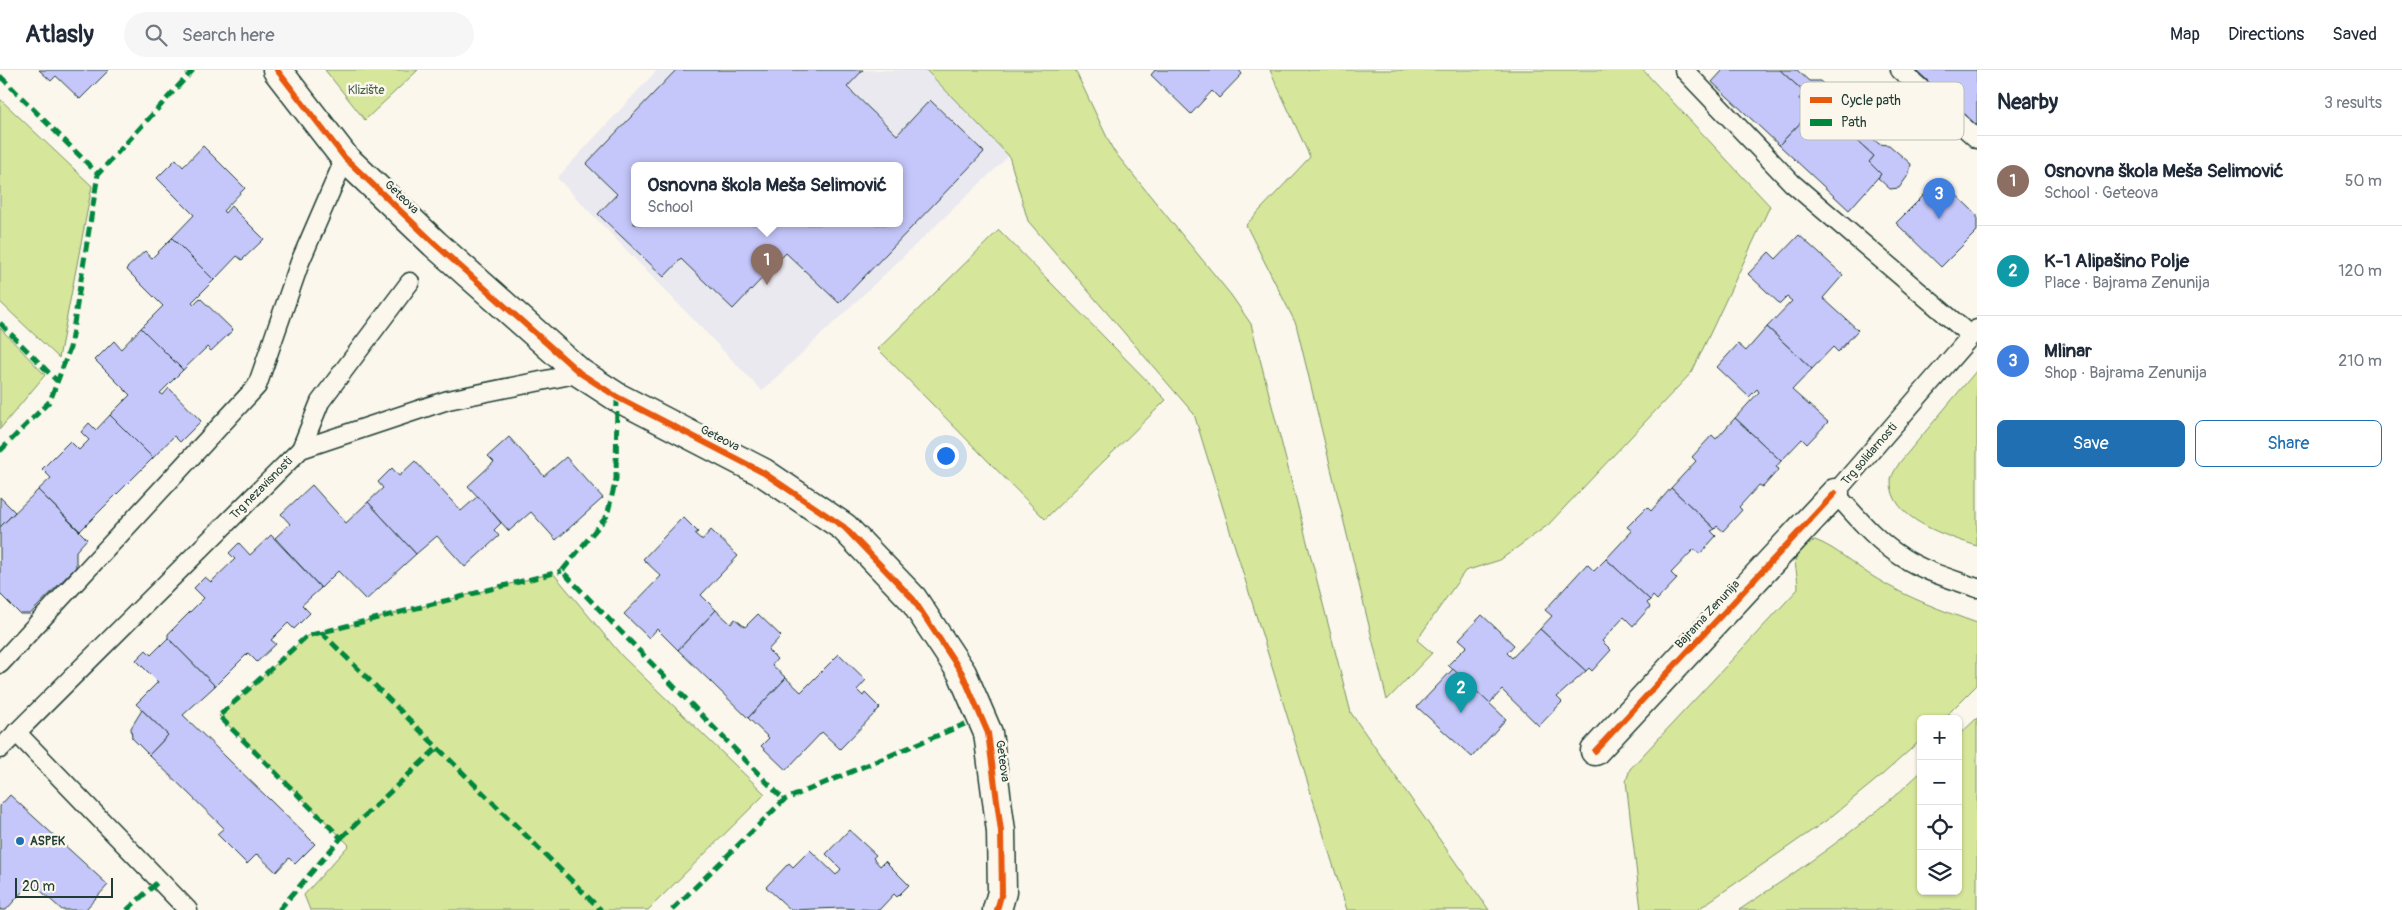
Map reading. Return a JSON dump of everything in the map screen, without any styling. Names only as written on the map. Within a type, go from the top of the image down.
[{"type":"street","name":"Geteova","points":[[277,70],[346,158],[434,244],[580,373],[617,397],[764,473],[844,527],[914,599],[962,674],[988,733],[1001,831],[1002,892],[997,910]]},
{"type":"street","name":"Bajrama Zenunija","points":[[1595,751],[1836,493]]},
{"type":"lane","points":[[1684,70],[1792,183],[1974,332]]},
{"type":"lane","points":[[1900,70],[1913,82]]},
{"type":"lane","points":[[1964,127],[1977,139]]},
{"type":"lane","points":[[0,664],[257,386],[300,262],[346,158]]},
{"type":"lane","points":[[301,449],[320,402],[410,282]]},
{"type":"lane","name":"Trg solidarnosti","points":[[1974,332],[1836,493],[1866,528],[1902,557],[1938,575],[1977,588]]},
{"type":"lane","name":"Trg nezavisnosti","points":[[0,749],[301,449],[448,400],[580,373]]},
{"type":"lane","points":[[16,732],[188,910]]},
{"type":"shaded area","points":[[657,70],[926,70],[1009,156],[762,391],[557,178]]},
{"type":"green space","name":"Klizište","points":[[325,70],[418,70],[365,120]]},
{"type":"green space","points":[[926,70],[1075,70],[1113,150],[1231,295],[1251,324],[1351,713],[1489,910],[1347,910],[1194,414],[1028,221],[1009,156]]},
{"type":"green space","points":[[1270,70],[1643,70],[1770,206],[1692,372],[1548,525],[1500,560],[1465,571],[1417,640],[1432,653],[1387,700],[1296,324],[1246,225],[1310,157]]},
{"type":"green space","points":[[0,99],[92,186],[59,358],[0,302]]},
{"type":"green space","points":[[999,230],[1166,400],[1045,519],[878,349]]},
{"type":"green space","points":[[0,328],[45,375],[0,429]]},
{"type":"green space","points":[[1977,370],[1977,546],[1937,531],[1910,516],[1900,506],[1893,494],[1891,480],[1900,462]]},
{"type":"green space","points":[[1815,540],[1823,543],[1889,586],[1939,609],[1977,623],[1977,685],[1947,715],[1917,715],[1917,744],[1882,775],[1827,820],[1697,910],[1641,910],[1626,781],[1630,769],[1798,589],[1795,561],[1796,556]]},
{"type":"green space","points":[[553,573],[622,656],[765,794],[648,910],[310,910],[304,895],[349,845],[219,716],[307,636]]},
{"type":"green space","points":[[1977,718],[1977,910],[1739,910],[1856,828],[1917,776],[1917,895],[1962,895],[1962,732]]},
{"type":"building","points":[[39,70],[109,70],[80,99],[56,76],[51,81]]},
{"type":"building","points":[[676,70],[863,70],[847,87],[897,135],[930,100],[984,152],[839,303],[786,253],[733,309],[681,259],[664,277],[598,214],[617,194],[586,164]]},
{"type":"building","points":[[1155,70],[1239,70],[1242,74],[1219,98],[1212,91],[1191,114],[1151,75]]},
{"type":"building","points":[[1723,70],[1780,70],[1800,88],[1800,123],[1779,145],[1712,82]]},
{"type":"building","points":[[1780,70],[1797,70],[1809,81],[1821,82],[1800,82],[1800,88]]},
{"type":"building","points":[[1916,70],[1977,70],[1977,127],[1964,115],[1964,82],[1929,82]]},
{"type":"building","points":[[1800,123],[1800,140],[1856,140],[1874,156],[1869,162],[1881,174],[1849,210],[1779,145]]},
{"type":"building","points":[[1856,140],[1875,140],[1879,144],[1889,145],[1911,164],[1909,174],[1899,188],[1890,189],[1878,178],[1881,174],[1869,162],[1874,156]]},
{"type":"building","points":[[203,146],[245,188],[223,211],[225,213],[231,206],[264,239],[242,260],[237,256],[214,280],[172,238],[194,215],[157,178],[176,159],[183,167]]},
{"type":"building","points":[[1940,179],[1977,215],[1977,231],[1941,267],[1896,223]]},
{"type":"building","points":[[1799,235],[1843,275],[1823,298],[1858,330],[1838,352],[1833,347],[1812,369],[1767,327],[1792,301],[1787,297],[1780,304],[1748,274],[1769,252],[1776,259]]},
{"type":"building","points":[[172,238],[214,280],[192,302],[194,304],[200,298],[233,330],[211,351],[207,347],[183,370],[141,328],[163,306],[126,269],[145,251],[152,258]]},
{"type":"building","points":[[1767,327],[1812,369],[1792,390],[1828,422],[1807,444],[1802,439],[1781,461],[1735,418],[1759,392],[1757,389],[1749,397],[1717,367],[1738,344],[1746,351]]},
{"type":"building","points":[[141,328],[183,370],[160,393],[163,395],[169,388],[201,421],[180,442],[174,436],[153,458],[110,415],[130,395],[95,360],[114,341],[121,349]]},
{"type":"building","points":[[110,415],[153,458],[80,531],[38,490],[51,478],[42,469],[70,441],[79,450],[89,440],[81,432],[89,423],[96,430]]},
{"type":"building","points":[[1735,418],[1781,461],[1776,467],[1779,469],[1763,487],[1759,485],[1739,507],[1742,510],[1723,531],[1717,526],[1715,529],[1671,488],[1696,461],[1692,457],[1712,435],[1716,439]]},
{"type":"building","points":[[509,437],[544,476],[566,457],[603,498],[556,540],[531,512],[509,531],[468,486],[494,462],[488,456]]},
{"type":"building","points":[[415,461],[461,511],[478,496],[501,523],[494,530],[499,536],[465,567],[437,536],[416,554],[368,502],[383,488],[378,482],[392,468],[399,476]]},
{"type":"building","points":[[312,485],[346,523],[368,502],[416,554],[366,600],[338,571],[321,588],[275,538],[290,524],[281,514]]},
{"type":"building","points":[[1671,488],[1715,529],[1711,531],[1716,536],[1700,554],[1694,549],[1671,573],[1677,579],[1657,600],[1653,596],[1650,600],[1606,559],[1632,531],[1627,527],[1647,507],[1651,511]]},
{"type":"building","points":[[38,490],[87,539],[76,551],[76,567],[30,614],[20,614],[0,594],[0,527]]},
{"type":"building","points":[[0,497],[15,512],[0,527]]},
{"type":"building","points":[[683,517],[698,532],[695,534],[702,540],[711,530],[738,556],[701,595],[716,610],[678,650],[657,629],[649,638],[624,614],[661,576],[643,559]]},
{"type":"building","points":[[271,535],[321,588],[302,605],[310,613],[294,629],[288,623],[271,640],[276,644],[257,662],[248,653],[215,686],[168,638],[168,634],[204,598],[194,588],[205,577],[211,582],[235,559],[229,553],[239,543],[250,555]]},
{"type":"building","points":[[1606,559],[1650,600],[1647,603],[1650,607],[1633,626],[1624,617],[1602,641],[1611,650],[1592,671],[1589,668],[1586,671],[1540,629],[1552,616],[1545,610],[1587,564],[1594,571]]},
{"type":"building","points":[[716,610],[731,624],[735,619],[745,627],[758,614],[781,636],[768,650],[777,659],[772,665],[786,678],[748,718],[678,650]]},
{"type":"building","points":[[1482,615],[1514,645],[1507,653],[1512,658],[1540,629],[1586,671],[1557,697],[1562,702],[1539,726],[1502,690],[1489,704],[1448,665],[1467,646],[1459,639]]},
{"type":"building","points":[[168,638],[215,686],[183,715],[315,844],[295,864],[289,858],[276,872],[257,854],[247,864],[217,834],[224,828],[149,755],[168,735],[136,704],[158,682],[136,660],[146,650],[151,655]]},
{"type":"building","points":[[839,654],[866,680],[857,690],[863,696],[865,693],[880,708],[840,749],[822,732],[786,770],[761,746],[769,738],[748,718],[786,678],[801,692]]},
{"type":"building","points":[[1453,669],[1506,719],[1472,757],[1417,707]]},
{"type":"building","points":[[142,710],[168,735],[149,755],[132,738],[131,728]]},
{"type":"building","points":[[10,795],[108,885],[85,910],[62,910],[31,882],[6,910],[0,910],[0,806]]},
{"type":"building","points":[[849,830],[876,855],[873,858],[880,866],[885,861],[909,885],[897,897],[894,894],[879,910],[841,908],[791,910],[766,887],[789,863],[793,867],[810,850],[836,875],[841,869],[826,854]]},
{"type":"marked path","points":[[0,76],[98,174],[193,70]]},
{"type":"marked path","points":[[0,451],[50,401],[70,348],[98,174]]},
{"type":"marked path","points":[[0,323],[57,381]]},
{"type":"marked path","points":[[617,397],[616,479],[607,516],[562,571],[784,800]]},
{"type":"marked path","points":[[279,910],[341,838],[219,716],[307,636],[562,571]]},
{"type":"marked path","points":[[321,632],[601,910]]},
{"type":"marked path","points":[[672,910],[784,800],[965,724]]},
{"type":"marked path","points":[[341,838],[437,748]]},
{"type":"marked path","points":[[127,910],[160,880]]},
{"type":"cycle path","points":[[277,70],[345,158],[435,244],[580,373],[617,397],[764,473],[844,527],[913,599],[962,673],[988,733],[1001,831],[1002,892],[997,910]]},
{"type":"cycle path","points":[[1595,751],[1835,493]]},
{"type":"place","name":"Mlinar","points":[[1939,219]]},
{"type":"place","name":"Osnovna škola Meša Selimović","points":[[767,285]]},
{"type":"place","name":"K-1 Alipašino Polje","points":[[1461,713]]},
{"type":"place","name":"ASPEK","points":[[20,841]]}]
